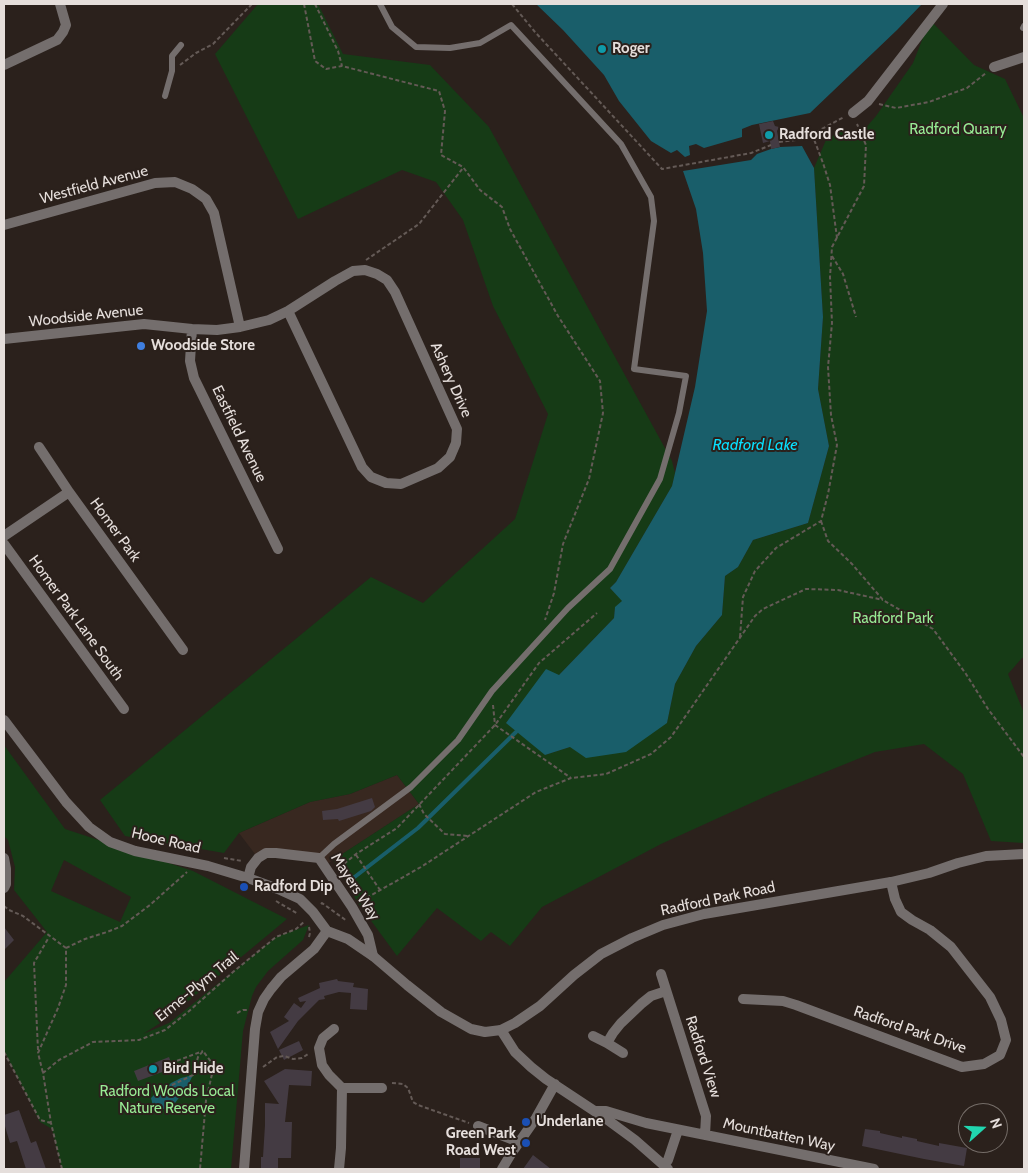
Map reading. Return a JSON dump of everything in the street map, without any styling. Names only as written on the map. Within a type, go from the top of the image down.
[{"type":"street","points":[[4,65],[57,40],[64,32],[66,25],[60,4]]},
{"type":"street","points":[[853,112],[868,100],[942,4]]},
{"type":"street","points":[[994,67],[1024,57]]},
{"type":"street","name":"Westfield Avenue","points":[[4,225],[155,183],[175,182],[192,189],[206,199],[214,213],[240,327]]},
{"type":"street","name":"Ashery Drive","points":[[365,270],[387,280],[395,292],[456,429],[456,443],[450,456],[438,468],[401,484],[386,483],[371,477],[362,467],[288,311],[353,271],[365,270]]},
{"type":"street","name":"Woodside Avenue","points":[[4,339],[144,324],[217,330],[269,320],[288,311]]},
{"type":"street","name":"Eastfield Avenue","points":[[192,329],[190,361],[194,378],[278,548]]},
{"type":"street","points":[[39,447],[69,492]]},
{"type":"street","name":"Homer Park","points":[[4,536],[69,492],[183,650]]},
{"type":"street","name":"Homer Park Lane South","points":[[4,544],[124,709]]},
{"type":"street","name":"Hooe Road","points":[[4,720],[66,802],[90,827],[110,842],[134,851],[198,864],[248,878],[278,889],[300,899],[313,912],[327,931]]},
{"type":"street","name":"Mayers Way","points":[[248,878],[251,868],[258,858],[266,853],[319,858],[352,907],[368,935],[373,956]]},
{"type":"street","name":"Radford Park Road","points":[[327,931],[348,939],[373,956],[441,1012],[471,1029],[485,1032],[501,1030],[540,1006],[600,954],[663,925],[704,914],[891,882],[986,856],[1022,856]]},
{"type":"street","points":[[4,858],[6,884],[4,888]]},
{"type":"street","name":"Radford Park Drive","points":[[743,999],[783,1001],[796,1004],[962,1067],[984,1064],[1000,1055],[1006,1040],[1001,1020],[990,997],[951,947],[930,930],[902,912],[895,899],[891,882]]},
{"type":"street","points":[[244,1169],[258,1012],[264,998],[281,977],[315,948],[327,931]]},
{"type":"street","name":"Radford View","points":[[661,974],[706,1116],[705,1134]]},
{"type":"street","points":[[607,1043],[613,1033],[640,1004],[651,996],[666,990]]},
{"type":"street","points":[[334,1029],[323,1038],[319,1048],[322,1066],[329,1075],[342,1088],[382,1088]]},
{"type":"street","points":[[501,1030],[516,1052],[531,1067],[634,1140],[666,1168],[678,1130]]},
{"type":"street","points":[[593,1036],[623,1053]]},
{"type":"street","points":[[502,1169],[536,1118],[555,1084]]},
{"type":"street","points":[[339,1169],[342,1088]]},
{"type":"street","name":"Mountbatten Way","points":[[596,1112],[606,1111],[678,1130],[874,1169]]},
{"type":"street","points":[[478,1126],[519,1142]]},
{"type":"lane","points":[[319,858],[334,844],[411,787],[458,740],[492,691],[568,608],[610,569],[660,479],[679,413],[686,376],[634,369],[654,221],[651,197],[621,144],[511,25],[480,42],[450,48],[416,48],[392,27],[380,4]]},
{"type":"lane","points":[[165,96],[172,71],[172,56],[181,45]]},
{"type":"path","points":[[172,71],[196,53],[213,44],[252,4]]},
{"type":"path","points":[[304,4],[316,61],[326,69],[342,66],[439,91],[445,111],[441,155],[463,167],[480,190],[502,207],[510,229],[558,316],[600,382],[603,413],[589,479],[564,544],[554,593],[536,643]]},
{"type":"path","points":[[315,4],[338,51],[342,66]]},
{"type":"path","points":[[512,4],[534,32],[662,170],[751,153],[771,145]]},
{"type":"path","points":[[884,105],[896,108],[929,102],[967,88],[994,67]]},
{"type":"path","points":[[779,142],[804,139],[853,112],[866,146],[864,186],[832,247],[830,277],[832,323],[828,367],[831,415],[837,445],[821,521],[828,541],[852,564],[883,600]]},
{"type":"path","points":[[812,134],[830,185],[837,238]]},
{"type":"path","points":[[366,260],[419,224],[463,167]]},
{"type":"path","points":[[832,256],[843,274],[856,317]]},
{"type":"path","points":[[740,637],[743,597],[754,571],[776,548],[821,521]]},
{"type":"path","points":[[352,907],[421,867],[536,792],[571,778],[606,774],[651,754],[671,737],[754,616],[763,609],[806,589],[838,590],[883,600],[933,629],[966,674],[988,709],[1024,757]]},
{"type":"path","points":[[330,876],[356,854],[397,828],[495,725],[539,663],[597,613]]},
{"type":"path","points":[[492,691],[495,725]]},
{"type":"path","points":[[495,725],[571,778]]},
{"type":"path","points":[[419,804],[424,814],[445,834],[468,836]]},
{"type":"path","points":[[356,854],[380,890]]},
{"type":"path","points":[[66,948],[84,939],[122,926],[198,864]]},
{"type":"path","points":[[313,912],[322,903],[352,925]]},
{"type":"path","points":[[4,906],[23,916],[66,948]]},
{"type":"path","name":"Erme-Plym Trail","points":[[43,1073],[59,1060],[93,1042],[139,1040],[165,1030],[276,937],[296,929],[313,912]]},
{"type":"path","points":[[50,936],[34,963],[38,1053],[62,1169]]},
{"type":"path","points":[[38,1053],[66,985],[66,948]]},
{"type":"path","points":[[171,1063],[202,1051]]},
{"type":"path","points":[[166,1088],[193,1075],[198,1057],[202,1051]]},
{"type":"path","points":[[200,1169],[206,1100],[215,1067],[202,1051]]},
{"type":"path","points":[[4,1052],[40,1120],[51,1123]]},
{"type":"path","points":[[252,1071],[258,1071],[258,1067],[264,1067],[277,1057],[302,1058],[310,1053],[320,1056]]},
{"type":"path","points":[[382,1088],[387,1083],[403,1084],[408,1088],[413,1102],[478,1126]]},
{"type":"shaded area","points":[[397,775],[419,804],[324,866],[319,858],[273,850],[258,858],[239,833],[310,802],[350,794]]},
{"type":"green space","points":[[258,4],[318,4],[343,54],[430,65],[489,127],[672,461],[675,473],[672,486],[616,582],[610,588],[623,601],[615,608],[614,618],[559,675],[545,755],[667,723],[675,684],[696,646],[722,615],[725,576],[738,567],[753,540],[808,523],[829,446],[818,389],[823,317],[814,168],[826,140],[841,130],[863,131],[876,116],[913,63],[930,20],[974,65],[1005,79],[1024,118],[1024,658],[1008,674],[1024,713],[1024,843],[991,841],[963,774],[924,744],[875,752],[771,794],[661,844],[542,907],[510,946],[491,932],[481,941],[437,908],[397,956],[358,903],[333,860],[419,804],[397,775],[350,794],[310,802],[239,833],[224,853],[125,836],[100,800],[371,577],[423,603],[515,519],[548,414],[493,306],[463,220],[436,182],[402,170],[298,219],[215,54]]},
{"type":"green space","name":"Radford Woods Local Nature Reserve","points":[[4,745],[65,829],[193,871],[287,919],[168,1018],[143,1034],[169,1023],[276,937],[309,925],[303,940],[268,971],[252,996],[243,1031],[231,1169],[62,1169],[52,1129],[40,1122],[4,1050],[4,982],[47,932],[14,890],[15,867],[8,840],[4,836]],"holes":[[[64,860],[131,897],[120,922],[51,891]]]},
{"type":"water","points":[[536,4],[922,4],[810,113],[752,125],[742,129],[742,137],[704,148],[696,144],[689,146],[690,155],[685,157],[677,150],[671,153],[651,141],[619,101],[604,75],[563,30]]},
{"type":"water","name":"Radford Lake","points":[[802,146],[814,168],[823,317],[818,389],[829,446],[808,523],[753,540],[738,567],[725,576],[722,615],[696,646],[675,684],[667,723],[626,752],[586,758],[570,747],[545,755],[506,723],[546,669],[559,675],[614,618],[615,607],[622,601],[610,588],[616,582],[672,486],[695,387],[707,311],[703,253],[696,209],[683,171],[751,160],[757,154],[780,147]]},
{"type":"water","points":[[193,1075],[187,1087],[169,1108],[158,1110],[153,1106],[151,1098],[156,1093],[181,1078]]},
{"type":"building","name":"Radford Castle","points":[[773,121],[775,126],[779,127],[777,131],[780,147],[771,149],[770,141],[763,143],[759,124]]},
{"type":"building","points":[[372,798],[375,807],[371,811],[339,821],[338,819],[323,820],[322,811],[337,809]]},
{"type":"building","points":[[4,927],[14,940],[4,950]]},
{"type":"building","points":[[337,979],[338,981],[354,983],[353,987],[368,989],[367,1010],[350,1009],[351,993],[339,992],[324,996],[325,999],[319,1000],[298,1021],[278,1049],[270,1032],[289,1021],[284,1017],[294,1003],[301,1008],[306,1001],[300,1002],[298,998],[320,988],[319,983]]},
{"type":"building","points":[[299,1041],[303,1050],[284,1060],[279,1050]]},
{"type":"building","name":"Bird Hide","points":[[169,1057],[173,1068],[138,1081],[134,1071]]},
{"type":"building","points":[[285,1069],[312,1071],[311,1086],[289,1085],[285,1122],[292,1122],[291,1158],[278,1158],[278,1169],[261,1169],[265,1103],[279,1104],[264,1081]]},
{"type":"building","points":[[19,1110],[31,1143],[36,1141],[46,1169],[26,1169],[17,1141],[10,1143],[4,1123],[4,1115]]},
{"type":"building","points":[[865,1129],[880,1131],[880,1133],[902,1138],[902,1136],[917,1139],[917,1141],[939,1146],[939,1143],[958,1146],[958,1153],[966,1153],[964,1166],[862,1146]]},
{"type":"building","points":[[533,1155],[551,1169],[523,1169]]},
{"type":"building","points":[[460,1158],[480,1158],[480,1169],[460,1169]]},
{"type":"waterway","points":[[352,879],[418,828],[516,732]]},
{"type":"place","name":"Roger","points":[[602,49]]},
{"type":"place","name":"Radford Castle","points":[[769,135]]},
{"type":"place","name":"Woodside Store","points":[[141,346]]},
{"type":"place","name":"Radford Dip","points":[[244,887]]},
{"type":"place","name":"Bird Hide","points":[[153,1069]]},
{"type":"place","name":"Underlane","points":[[526,1122]]},
{"type":"place","name":"Green Park Road West","points":[[526,1143]]},
{"type":"park label","name":"Radford Quarry","points":[[958,130]]},
{"type":"park label","name":"Radford Park","points":[[893,619]]}]
